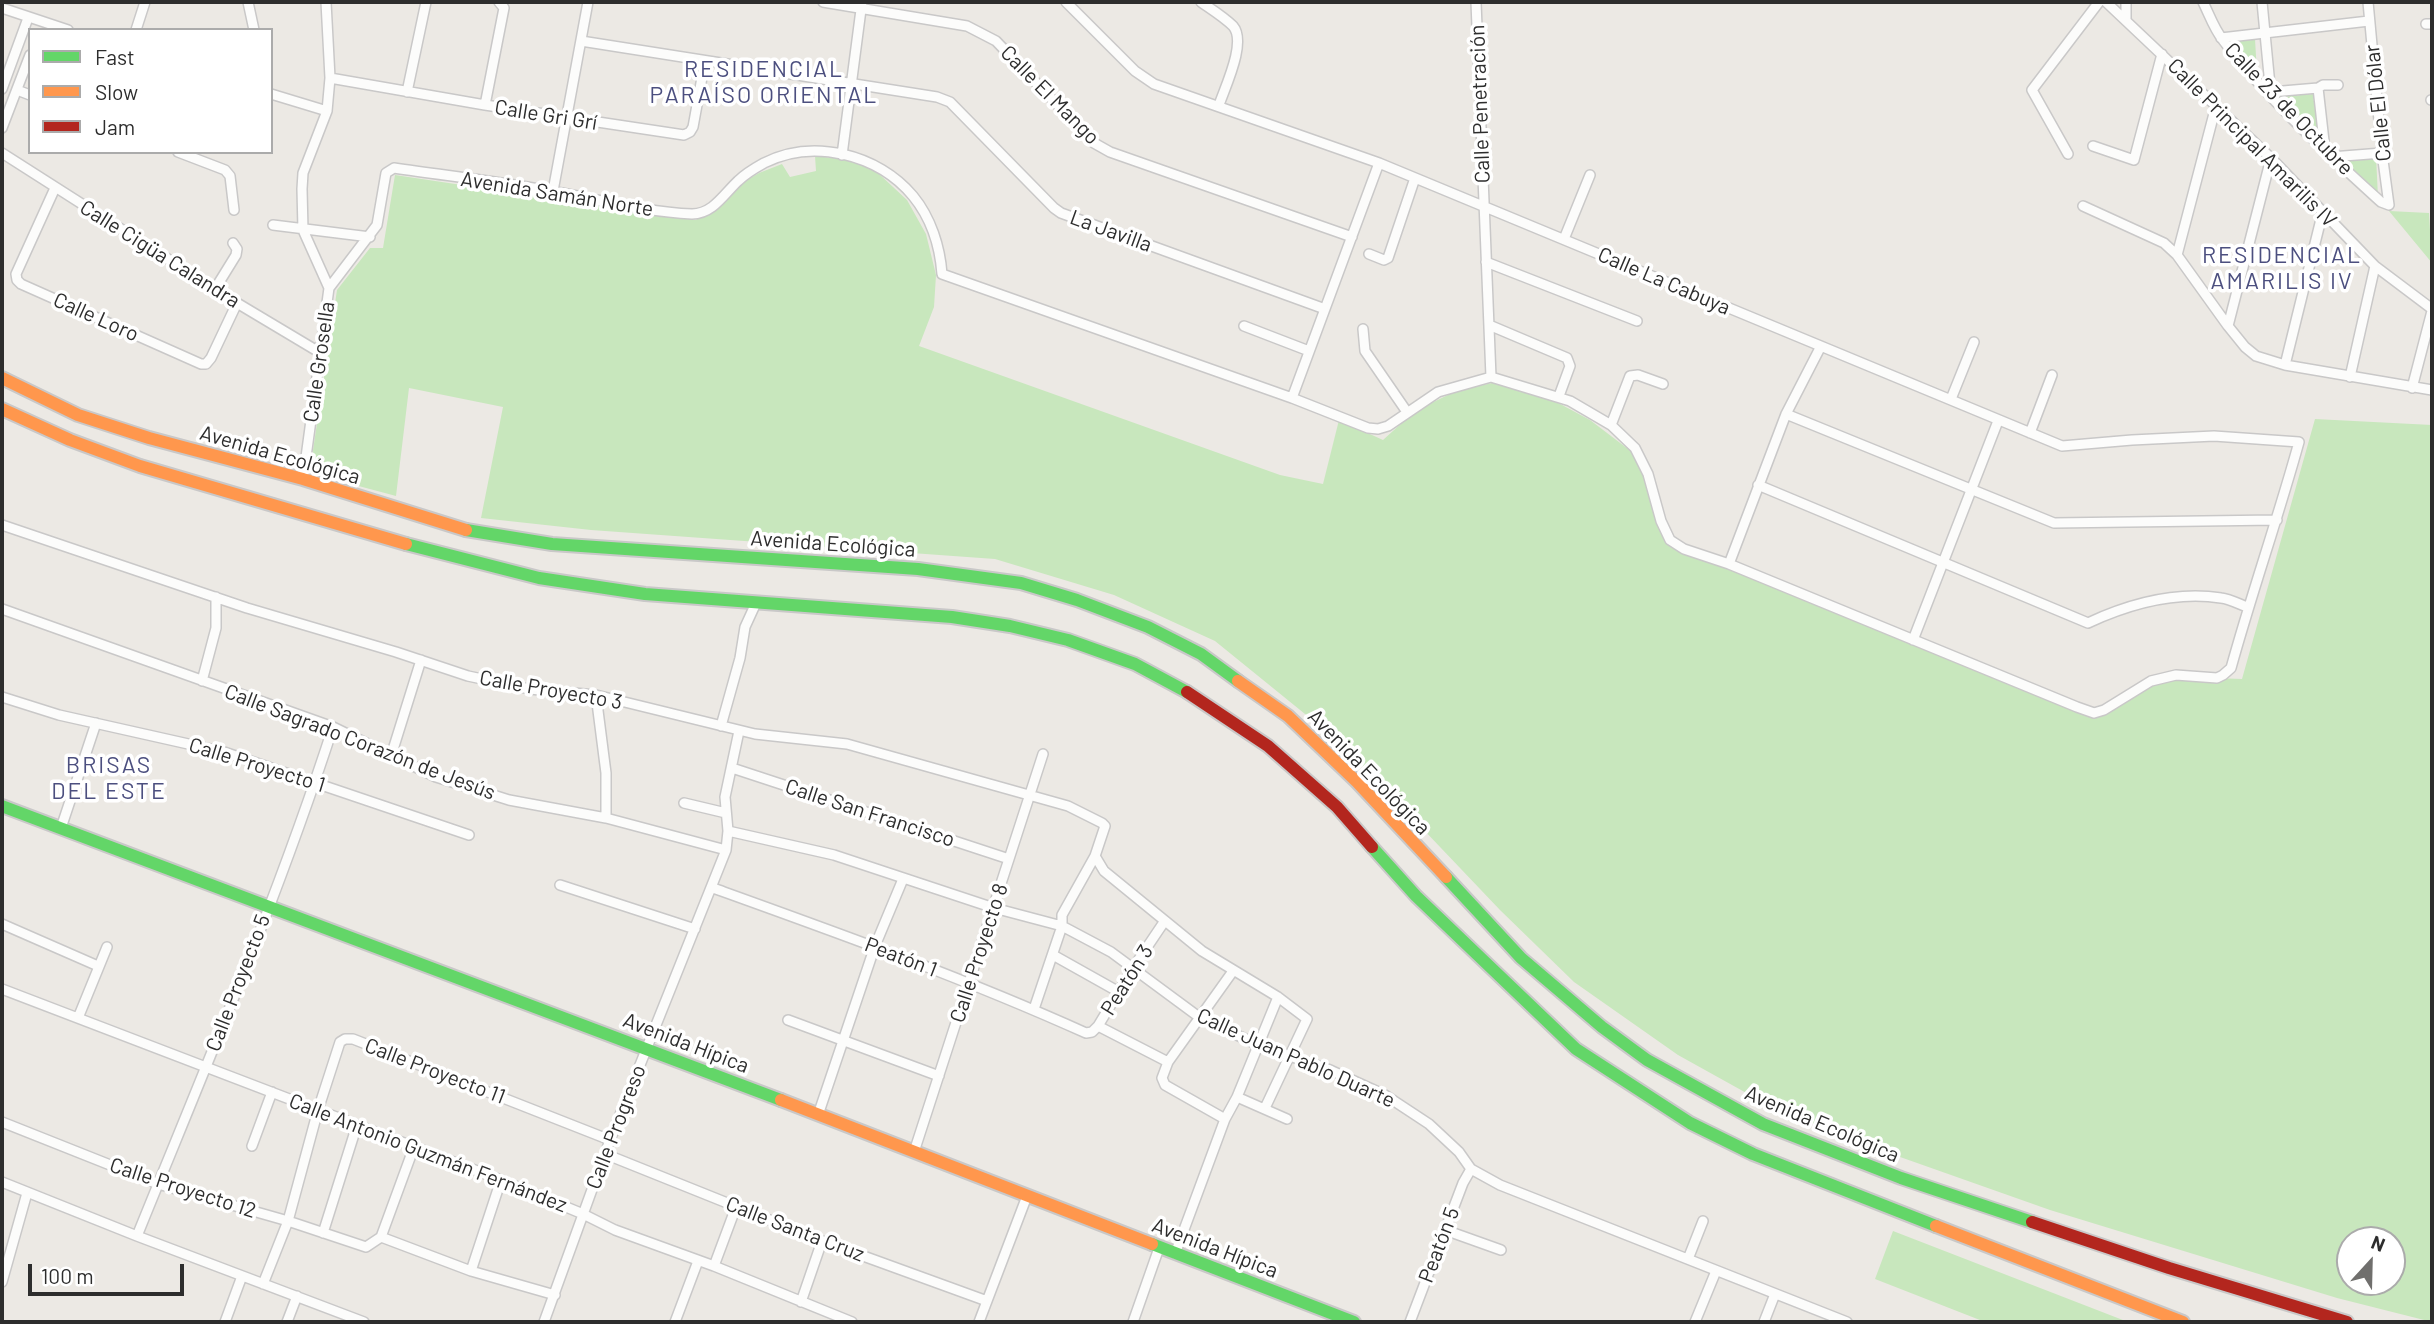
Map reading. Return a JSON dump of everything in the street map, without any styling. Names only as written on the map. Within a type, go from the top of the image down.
[{"type":"main road","name":"Avenida Ecológica","points":[[2,378],[78,415],[149,438],[303,479],[468,531],[552,544],[965,574],[1021,583],[1077,600],[1148,627],[1201,654],[1288,716],[1357,782],[1521,958],[1602,1027],[1647,1060],[1763,1124],[1901,1178],[2169,1268],[2347,1322]]},
{"type":"main road","points":[[2,409],[70,440],[140,466],[464,561],[538,578],[645,594],[952,617],[1010,626],[1068,640],[1135,664],[1177,685],[1268,746],[1337,807],[1416,896],[1548,1024],[1576,1048],[1690,1123],[1753,1154],[2183,1322]]},
{"type":"main road","name":"Avenida Hípica","points":[[2,808],[269,905],[647,1048],[1354,1322]]},
{"type":"street","points":[[137,28],[145,2]]},
{"type":"street","points":[[248,2],[254,28]]},
{"type":"street","name":"Calle Grosella","points":[[303,479],[329,288],[303,230],[303,173],[327,111],[330,78],[326,2]]},
{"type":"street","points":[[407,92],[426,2]]},
{"type":"street","points":[[485,105],[504,8],[499,2]]},
{"type":"street","points":[[553,191],[588,2]]},
{"type":"street","name":"Calle El Mango","points":[[823,2],[862,5],[967,26],[983,32],[996,41],[1094,143],[1110,152],[1352,237]]},
{"type":"street","name":"Calle La Cabuya","points":[[1066,2],[1143,78],[1154,84],[1379,163],[2062,446],[2214,436],[2299,442],[2277,520]]},
{"type":"street","points":[[1201,2],[1234,26],[1239,36],[1238,49],[1219,105]]},
{"type":"street","name":"Calle Penetración","points":[[1476,2],[1491,377]]},
{"type":"street","points":[[2068,154],[2032,90],[2099,2]]},
{"type":"street","name":"Calle Principal Amarilis IV","points":[[2106,2],[2271,158],[2375,266],[2432,310]]},
{"type":"street","points":[[2126,2],[2126,19]]},
{"type":"street","name":"Calle 23 de Octubre","points":[[2203,2],[2221,38],[2271,94],[2328,154],[2381,202],[2389,205]]},
{"type":"street","points":[[2262,2],[2271,94],[2338,85]]},
{"type":"street","name":"Calle El Dólar","points":[[2368,2],[2389,205]]},
{"type":"street","points":[[842,155],[862,5]]},
{"type":"street","points":[[2,8],[40,26]]},
{"type":"street","points":[[2,89],[28,18]]},
{"type":"street","points":[[2221,38],[2369,21]]},
{"type":"street","name":"La Javilla","points":[[581,41],[937,97],[950,102],[1061,213],[1325,309]]},
{"type":"street","points":[[2094,146],[2134,160],[2162,54]]},
{"type":"street","points":[[2,128],[28,60]]},
{"type":"street","name":"Calle Gri Grí","points":[[330,78],[684,135],[693,127],[705,61]]},
{"type":"street","points":[[2318,88],[2328,154],[2382,153]]},
{"type":"street","points":[[17,90],[28,94]]},
{"type":"street","points":[[273,95],[327,111]]},
{"type":"street","points":[[2177,255],[2216,106]]},
{"type":"street","name":"Avenida Samán Norte","points":[[329,288],[377,225],[386,173],[394,168],[553,191],[669,212],[701,214],[709,211],[740,178],[765,163],[793,153],[816,150],[859,158],[880,168],[913,196],[934,234],[942,274],[1292,398]]},
{"type":"street","name":"Calle Cigüa Calandra","points":[[2,153],[319,352]]},
{"type":"street","points":[[183,154],[225,170],[230,176],[234,210]]},
{"type":"street","points":[[2228,326],[2271,158]]},
{"type":"street","points":[[1379,163],[1292,398],[1368,428],[1378,429],[1388,426],[1438,392],[1491,377],[1559,396],[1595,414],[1635,448],[1648,474],[1661,521],[1670,540],[1684,549],[1729,564],[2094,713],[2104,710],[2151,681],[2176,675],[2217,677],[2224,675],[2231,667],[2247,607],[2277,520],[2054,523],[1786,414]]},
{"type":"street","points":[[1564,239],[1590,175]]},
{"type":"street","points":[[1369,254],[1384,260],[1388,258],[1415,178]]},
{"type":"street","name":"Calle Loro","points":[[55,188],[16,274],[21,284],[201,364],[206,364],[211,358],[237,303]]},
{"type":"street","points":[[2083,206],[2164,243],[2177,255],[2245,347],[2256,356],[2286,365],[2432,390]]},
{"type":"street","points":[[2286,365],[2323,211]]},
{"type":"street","points":[[272,225],[370,237]]},
{"type":"street","points":[[215,289],[236,255],[237,249],[233,243]]},
{"type":"street","points":[[1486,262],[1637,321]]},
{"type":"street","points":[[2350,377],[2375,266]]},
{"type":"street","points":[[2412,388],[2432,310]]},
{"type":"street","points":[[1489,325],[1567,358],[1570,366],[1559,396]]},
{"type":"street","points":[[1244,326],[1309,351]]},
{"type":"street","points":[[1363,329],[1365,351],[1407,412]]},
{"type":"street","points":[[1951,399],[1973,342]]},
{"type":"street","points":[[1729,564],[1786,414],[1821,346]]},
{"type":"street","points":[[1611,425],[1630,376],[1639,375],[1663,384]]},
{"type":"street","points":[[2030,433],[2052,375]]},
{"type":"street","points":[[1913,640],[1998,421]]},
{"type":"street","points":[[1758,485],[2088,623],[2147,601],[2223,598],[2247,607]]},
{"type":"street","name":"Calle Proyecto 3","points":[[2,525],[247,608],[468,676],[529,689],[596,695],[739,731],[847,744],[1068,806],[1102,822],[1105,827],[1095,856]]},
{"type":"street","points":[[202,681],[216,628],[216,597]]},
{"type":"street","points":[[722,726],[740,658],[745,627],[756,603]]},
{"type":"street","name":"Calle Sagrado Corazón de Jesús","points":[[2,609],[333,727],[436,777],[509,800],[606,818],[726,850]]},
{"type":"street","points":[[391,756],[421,660]]},
{"type":"street","points":[[596,695],[606,773],[606,818]]},
{"type":"street","name":"Calle Proyecto 1","points":[[2,697],[59,715],[224,752],[469,835]]},
{"type":"street","points":[[61,828],[96,723]]},
{"type":"street","name":"Calle Proyecto 5","points":[[137,1236],[269,905],[333,727]]},
{"type":"street","name":"Calle Progreso","points":[[544,1322],[610,1140],[726,850],[728,831],[725,797],[739,731]]},
{"type":"street","name":"Calle Proyecto 8","points":[[914,1152],[1043,754]]},
{"type":"street","name":"Calle San Francisco","points":[[732,768],[1009,859]]},
{"type":"street","points":[[684,803],[726,813]]},
{"type":"street","name":"Calle Juan Pablo Duarte","points":[[728,831],[834,855],[994,908],[1062,926],[1111,952],[1199,1017],[1258,1045],[1329,1070],[1385,1095],[1429,1124],[1460,1152],[1471,1169],[1500,1185],[1847,1322]]},
{"type":"street","points":[[1034,1009],[1062,926],[1062,915],[1095,856],[1104,871],[1164,922],[1202,951],[1278,997],[1307,1019],[1265,1108]]},
{"type":"street","points":[[818,1115],[875,946],[903,879]]},
{"type":"street","points":[[560,885],[695,929]]},
{"type":"street","name":"Peatón 1","points":[[713,888],[875,946],[1034,1009],[1086,1033]]},
{"type":"street","name":"Peatón 3","points":[[1086,1033],[1092,1032],[1098,1026],[1164,922]]},
{"type":"street","points":[[2,924],[99,966]]},
{"type":"street","points":[[78,1018],[107,947]]},
{"type":"street","points":[[1053,956],[1119,992]]},
{"type":"street","points":[[1226,1119],[1165,1085],[1162,1078],[1168,1062],[1233,971]]},
{"type":"street","name":"Calle Antonio Guzmán Fernández","points":[[2,989],[501,1180],[615,1230],[714,1266],[852,1322]]},
{"type":"street","points":[[1175,1254],[1226,1119],[1278,997]]},
{"type":"street","points":[[788,1020],[939,1076]]},
{"type":"street","points":[[1098,1026],[1168,1062]]},
{"type":"street","name":"Calle Proyecto 11","points":[[263,1284],[288,1221],[318,1110],[340,1042],[345,1039],[353,1039],[610,1140]]},
{"type":"street","points":[[252,1146],[272,1092]]},
{"type":"street","points":[[1237,1097],[1287,1119]]},
{"type":"street","name":"Calle Proyecto 12","points":[[2,1122],[159,1184],[288,1221],[366,1247],[382,1237]]},
{"type":"street","points":[[323,1233],[357,1125]]},
{"type":"street","points":[[414,1147],[382,1237],[471,1271],[555,1295]]},
{"type":"street","name":"Calle Santa Cruz","points":[[605,1154],[822,1241],[987,1301]]},
{"type":"street","name":"Peatón 5","points":[[1410,1322],[1463,1183],[1471,1169]]},
{"type":"street","points":[[471,1271],[501,1180]]},
{"type":"street","points":[[2,1182],[364,1322]]},
{"type":"street","points":[[2,1282],[27,1193]]},
{"type":"street","points":[[979,1322],[1027,1196]]},
{"type":"street","points":[[714,1266],[736,1207]]},
{"type":"street","points":[[1688,1259],[1703,1221]]},
{"type":"street","points":[[1445,1230],[1501,1250]]},
{"type":"street","points":[[801,1302],[822,1241]]},
{"type":"street","points":[[1133,1322],[1159,1248]]},
{"type":"street","points":[[676,1322],[698,1261]]},
{"type":"street","points":[[1695,1322],[1716,1270]]},
{"type":"street","points":[[225,1322],[242,1276]]},
{"type":"street","points":[[1764,1322],[1775,1294]]},
{"type":"street","points":[[287,1322],[297,1296]]},
{"type":"green space","points":[[2255,39],[2257,73],[2228,41]]},
{"type":"green space","points":[[2313,94],[2318,132],[2279,97]]},
{"type":"green space","points":[[815,156],[858,161],[878,173],[907,200],[926,234],[936,275],[934,307],[919,346],[1280,475],[1323,484],[1339,420],[1383,440],[1415,411],[1454,392],[1496,382],[1549,398],[1590,420],[1632,452],[1641,469],[1667,542],[2093,718],[2151,684],[2186,677],[2242,679],[2315,419],[2432,425],[2432,1322],[2337,1298],[2050,1210],[1869,1146],[1768,1105],[1678,1055],[1574,982],[1500,910],[1342,744],[1215,641],[1114,595],[995,559],[591,530],[481,518],[503,407],[409,388],[396,496],[325,477],[314,465],[313,450],[337,290],[370,248],[383,248],[395,175],[696,220],[719,196],[759,173],[782,164],[790,177],[816,171]]},
{"type":"green space","points":[[2376,156],[2378,197],[2341,158]]},
{"type":"green space","points":[[2389,211],[2429,213],[2432,263]]},
{"type":"green space","points":[[1893,1231],[2128,1322],[1985,1322],[1875,1279]]},
{"type":"traffic: fast","points":[[466,530],[552,544],[918,569],[1021,583],[1077,600],[1148,627],[1201,654],[1238,681]]},
{"type":"traffic: fast","points":[[406,544],[539,578],[645,594],[952,617],[1010,626],[1068,640],[1135,664],[1187,692]]},
{"type":"traffic: fast","points":[[2,806],[781,1100]]},
{"type":"traffic: fast","points":[[1372,847],[1416,896],[1576,1049],[1690,1123],[1753,1154],[1936,1226]]},
{"type":"traffic: fast","points":[[1446,877],[1521,958],[1602,1027],[1647,1060],[1763,1124],[1901,1178],[2032,1222]]},
{"type":"traffic: fast","points":[[1152,1244],[1354,1322]]},
{"type":"traffic: slow","points":[[2,378],[78,415],[149,438],[303,479],[466,530]]},
{"type":"traffic: slow","points":[[2,409],[70,440],[140,466],[406,544]]},
{"type":"traffic: slow","points":[[1238,681],[1288,716],[1357,782],[1446,877]]},
{"type":"traffic: slow","points":[[781,1100],[1152,1244]]},
{"type":"traffic: slow","points":[[1936,1226],[2183,1322]]},
{"type":"traffic: jam","points":[[1187,692],[1268,746],[1337,807],[1372,847]]},
{"type":"traffic: jam","points":[[2032,1222],[2169,1268],[2347,1322]]},
{"type":"district","name":"RESIDENCIAL PARAÍSO ORIENTAL","points":[[764,82]]},
{"type":"district","name":"RESIDENCIAL AMARILIS IV","points":[[2282,268]]},
{"type":"district","name":"BRISAS DEL ESTE","points":[[109,778]]}]
